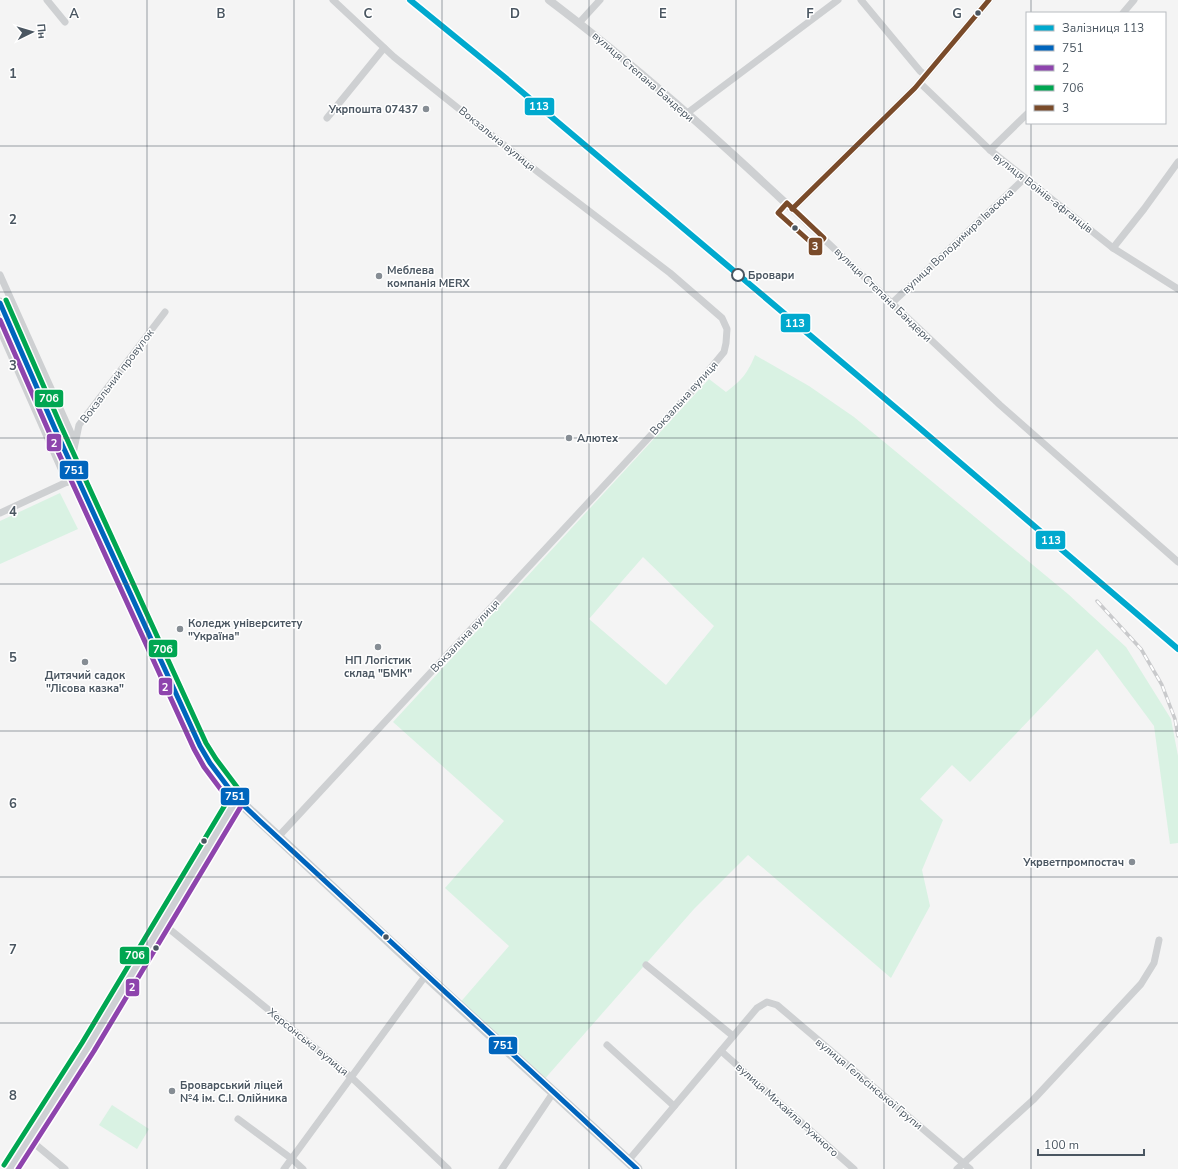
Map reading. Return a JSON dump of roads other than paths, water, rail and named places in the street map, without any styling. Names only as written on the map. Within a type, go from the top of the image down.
[{"type":"main road","points":[[0,303],[54,429],[200,746],[210,763],[237,799],[553,1093],[633,1165]]},
{"type":"main road","points":[[10,1169],[92,1040],[237,799]]},
{"type":"street","points":[[47,0],[65,22]]},
{"type":"street","name":"Вокзальна вулиця","points":[[278,837],[691,392],[724,352],[727,329],[722,318],[670,273],[538,172],[384,48],[333,0]]},
{"type":"street","name":"вулиця Степана Бандери","points":[[549,0],[636,69],[792,209],[935,345],[1031,433],[1178,562]]},
{"type":"street","points":[[579,23],[600,0]]},
{"type":"street","points":[[686,114],[838,0]]},
{"type":"street","points":[[861,0],[920,71],[926,76]]},
{"type":"street","points":[[792,209],[920,83],[989,0]]},
{"type":"street","points":[[1124,12],[1134,0]]},
{"type":"street","points":[[327,118],[384,48]]},
{"type":"street","name":"вулиця Воїнів-афганців","points":[[920,83],[990,150],[1025,178],[1113,248],[1178,289]]},
{"type":"street","points":[[990,150],[1026,115]]},
{"type":"street","points":[[1113,248],[1144,209],[1178,162]]},
{"type":"street","name":"вулиця Володимира Івасюка","points":[[892,303],[1025,178]]},
{"type":"street","points":[[0,275],[75,442]]},
{"type":"street","points":[[0,294],[7,290]]},
{"type":"street","name":"Вокзальний провулок","points":[[67,482],[79,425],[165,312]]},
{"type":"street","points":[[0,330],[67,482],[0,513]]},
{"type":"street","name":"Херсонська вулиця","points":[[162,923],[351,1077],[448,1169]]},
{"type":"street","points":[[957,1169],[1033,1100],[1140,984],[1154,963],[1159,940]]},
{"type":"street","points":[[633,1165],[674,1106],[733,1036],[646,964]]},
{"type":"street","points":[[284,1169],[426,975]]},
{"type":"street","name":"вулиця Гельсінської Групи","points":[[733,1036],[757,1008],[767,1002],[777,1005],[970,1169]]},
{"type":"street","points":[[607,1045],[674,1106]]},
{"type":"street","name":"вулиця Михайла Ружного","points":[[721,1051],[854,1169]]},
{"type":"street","points":[[502,1169],[553,1093]]},
{"type":"street","points":[[238,1119],[292,1159],[303,1169]]},
{"type":"street","points":[[29,1139],[65,1169]]},
{"type":"railway","points":[[1097,601],[1141,649],[1162,685],[1175,719],[1178,736]]},
{"type":"rail line","name":"113","points":[[410,0],[502,75],[909,419],[1178,649]]},
{"type":"place","name":"Укрпошта 07437","points":[[426,109]]},
{"type":"place","name":"Бровари","points":[[738,275]]},
{"type":"place","name":"Меблева компанія MERX","points":[[379,276]]},
{"type":"place","name":"Алютех","points":[[569,438]]},
{"type":"place","name":"Коледж університету \"Україна\"","points":[[180,629]]},
{"type":"place","name":"НП Логістик склад \"БМК\"","points":[[378,647]]},
{"type":"place","name":"Дитячий садок \"Лісова казка\"","points":[[85,662]]},
{"type":"place","name":"Укрветпромпостач","points":[[1132,862]]},
{"type":"place","name":"Броварський ліцей №4 ім. С.І. Олійника","points":[[172,1091]]}]
